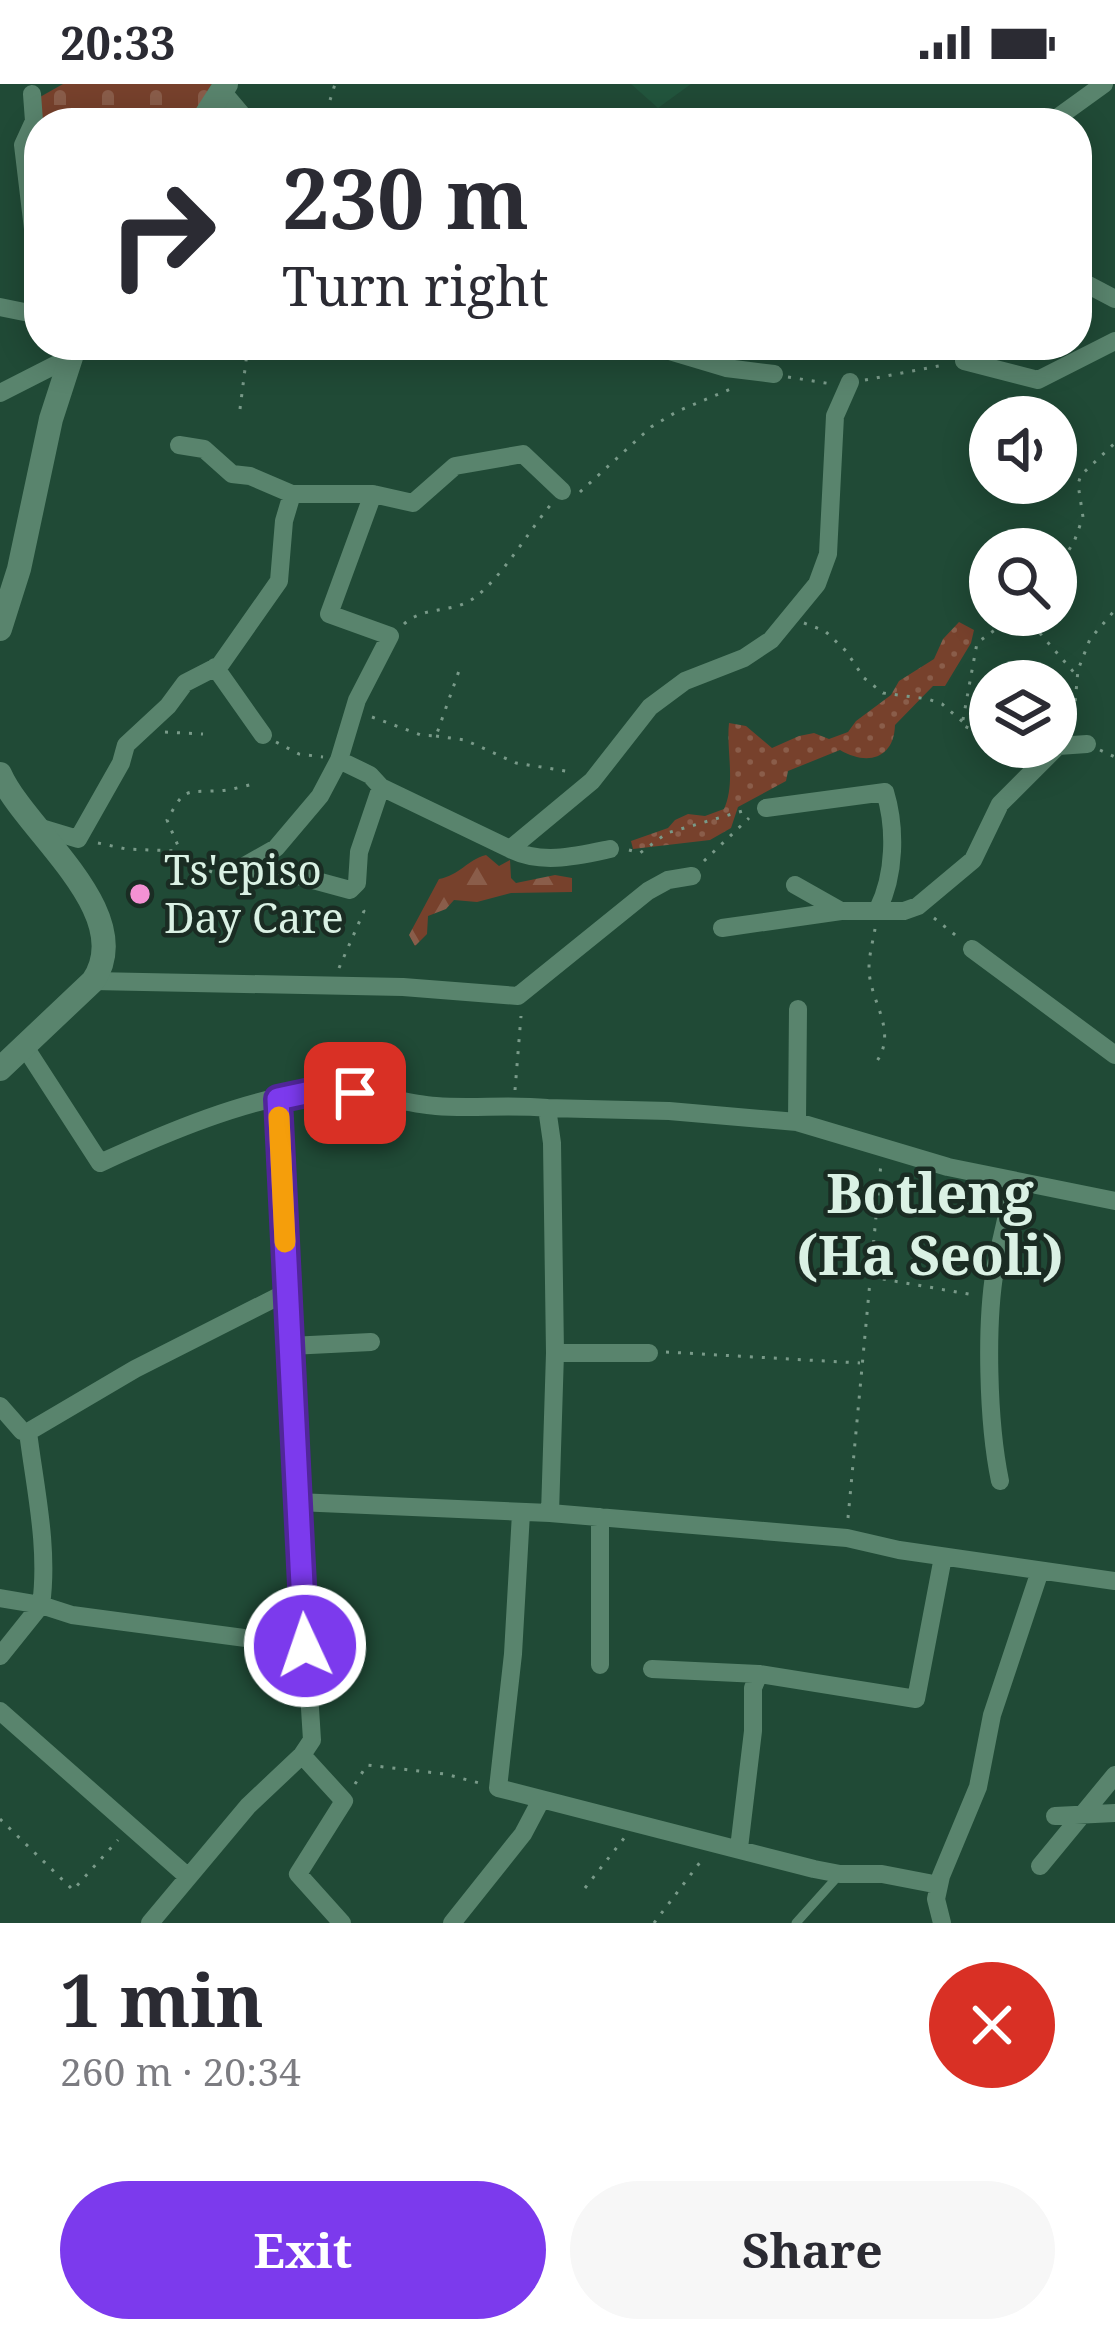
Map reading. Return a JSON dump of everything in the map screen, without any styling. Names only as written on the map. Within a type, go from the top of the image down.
[{"type":"main road","points":[[0,628],[19,569],[63,360]]},
{"type":"main road","points":[[0,1069],[93,981],[104,954],[93,911],[77,876],[2,785]]},
{"type":"street","points":[[1071,108],[1104,84]]},
{"type":"street","points":[[32,94],[33,108]]},
{"type":"street","points":[[0,393],[57,360]]},
{"type":"street","points":[[699,360],[774,374]]},
{"type":"street","points":[[964,361],[1038,380],[1077,360]]},
{"type":"street","points":[[510,848],[592,781],[650,707],[685,681],[744,658],[771,640],[817,584],[828,554],[836,416],[850,382]]},
{"type":"street","points":[[179,445],[204,449],[232,474],[250,476],[292,494],[373,494],[413,503],[455,466],[523,454],[562,491]]},
{"type":"street","points":[[34,826],[78,839],[121,764],[126,746],[185,683],[214,667],[279,581],[284,521],[292,494]]},
{"type":"street","points":[[232,873],[276,848],[298,826],[339,760],[354,710],[390,636],[329,614],[373,494]]},
{"type":"street","points":[[214,667],[263,735]]},
{"type":"street","points":[[1077,745],[1087,744]]},
{"type":"street","points":[[339,760],[370,775],[380,788],[527,857],[572,857],[610,849]]},
{"type":"street","points":[[722,928],[841,911],[904,911],[918,906],[973,860],[1000,803],[1036,768]]},
{"type":"street","points":[[232,873],[291,874],[350,890],[357,883],[359,852],[380,788]]},
{"type":"street","points":[[766,808],[885,792],[894,822],[885,896],[878,909]]},
{"type":"street","points":[[93,981],[403,987],[518,996],[648,891],[668,880],[692,876]]},
{"type":"street","points":[[795,885],[841,911]]},
{"type":"street","points":[[972,949],[1115,1055]]},
{"type":"street","points":[[797,1122],[798,1009]]},
{"type":"street","points":[[22,1044],[100,1163],[171,1131],[320,1090],[391,1096],[434,1106],[513,1105],[797,1122],[882,1150],[1115,1201]]},
{"type":"street","points":[[150,1923],[248,1806],[312,1740],[278,1099]]},
{"type":"street","points":[[547,1108],[552,1143],[555,1353],[550,1513]]},
{"type":"street","points":[[1000,1481],[992,1400],[993,1300],[1014,1181]]},
{"type":"street","points":[[0,1406],[22,1432],[28,1432],[135,1369],[287,1292]]},
{"type":"street","points":[[290,1346],[371,1342]]},
{"type":"street","points":[[555,1353],[649,1353]]},
{"type":"street","points":[[0,1656],[41,1605],[44,1582],[28,1432]]},
{"type":"street","points":[[297,1502],[550,1513],[847,1538],[1115,1581]]},
{"type":"street","points":[[521,1513],[513,1654],[498,1788],[634,1826],[841,1874],[882,1874],[939,1885]]},
{"type":"street","points":[[600,1517],[601,1665]]},
{"type":"street","points":[[652,1669],[759,1674],[916,1700],[943,1557]]},
{"type":"street","points":[[942,1923],[936,1899],[939,1885],[978,1787],[992,1715],[1040,1571]]},
{"type":"street","points":[[0,1598],[72,1615],[305,1646]]},
{"type":"street","points":[[739,1848],[759,1674]]},
{"type":"street","points":[[0,1711],[187,1876]]},
{"type":"street","points":[[302,1755],[344,1801],[298,1874],[342,1923]]},
{"type":"street","points":[[1040,1866],[1115,1775]]},
{"type":"street","points":[[452,1923],[523,1834],[542,1800]]},
{"type":"street","points":[[1055,1816],[1115,1813]]},
{"type":"lane","points":[[796,1923],[841,1874]]},
{"type":"path","points":[[240,409],[246,360]]},
{"type":"path","points":[[774,374],[831,385],[964,361]]},
{"type":"path","points":[[390,636],[417,612],[455,607],[475,598],[562,491],[577,495],[651,428],[732,388]]},
{"type":"path","points":[[1077,534],[1083,517],[1081,475],[1115,443]]},
{"type":"path","points":[[1077,676],[1090,639],[1115,610]]},
{"type":"path","points":[[790,617],[825,631],[846,651],[864,679],[883,692],[942,704],[969,726]]},
{"type":"path","points":[[963,722],[977,643],[986,636]]},
{"type":"path","points":[[1042,636],[1063,660]]},
{"type":"path","points":[[436,736],[460,668]]},
{"type":"path","points":[[354,710],[422,735],[465,740],[516,764],[568,770],[592,781]]},
{"type":"path","points":[[140,733],[203,734]]},
{"type":"path","points":[[263,735],[299,754],[339,760]]},
{"type":"path","points":[[232,873],[214,873],[184,862],[167,820],[180,798],[193,789],[218,791],[257,783]]},
{"type":"path","points":[[610,849],[640,853],[667,833],[766,808]]},
{"type":"path","points":[[692,876],[706,856],[766,808]]},
{"type":"path","points":[[78,839],[126,849],[180,851]]},
{"type":"path","points":[[333,986],[364,910],[350,890]]},
{"type":"path","points":[[918,906],[972,949]]},
{"type":"path","points":[[877,1060],[886,1026],[872,992],[869,967],[878,909]]},
{"type":"path","points":[[513,1105],[521,1032],[518,996]]},
{"type":"path","points":[[847,1538],[882,1150]]},
{"type":"path","points":[[871,1277],[993,1300]]},
{"type":"path","points":[[649,1353],[862,1363]]},
{"type":"path","points":[[344,1801],[367,1765],[445,1774],[498,1788]]},
{"type":"path","points":[[0,1819],[73,1890],[131,1825]]},
{"type":"path","points":[[585,1888],[634,1826]]},
{"type":"path","points":[[653,1923],[712,1844]]},
{"type":"shaded area","points":[[631,84],[691,84],[658,108]]},
{"type":"green space","points":[[63,84],[212,84],[198,108],[40,108],[40,97]]},
{"type":"green space","points":[[959,622],[973,636],[945,686],[933,686],[895,725],[884,752],[860,758],[840,750],[788,771],[786,781],[738,807],[731,828],[710,840],[633,849],[631,841],[668,828],[688,814],[705,816],[724,809],[730,777],[729,723],[746,726],[772,748],[799,736],[814,733],[829,739],[848,732],[891,695],[899,681],[934,659],[943,639]]},
{"type":"green space","points":[[486,855],[499,866],[510,860],[516,883],[555,875],[572,878],[572,892],[454,900],[428,916],[427,934],[415,946],[409,935],[439,879]]},
{"type":"slow traffic","points":[[279,1117],[285,1242]]},
{"type":"place","name":"Ts'episo Day Care","points":[[140,894]]},
{"type":"district","name":"Botleng (Ha Seoli)","points":[[930,1225]]},
{"type":"route","points":[[305,1646],[278,1099],[320,1090],[355,1093]]}]
